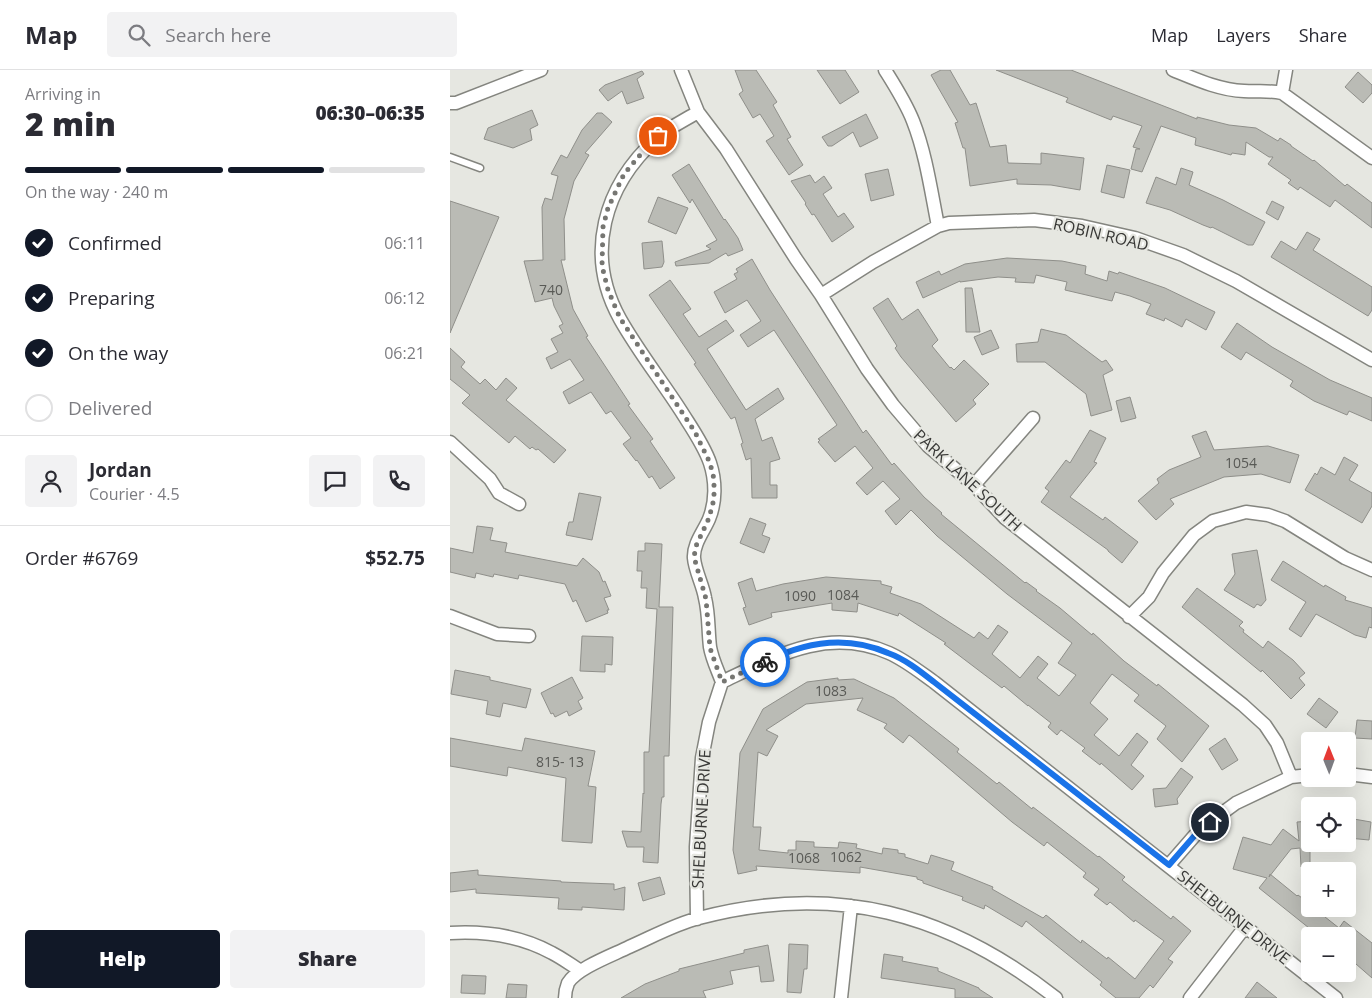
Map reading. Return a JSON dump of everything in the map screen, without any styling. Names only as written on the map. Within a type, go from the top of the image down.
[{"type":"street","points":[[450,103],[456,103],[541,70]]},
{"type":"street","name":"PARK LANE SOUTH","points":[[681,70],[698,112],[726,149],[867,369],[893,405],[928,446],[974,485],[1005,518],[1244,705],[1265,725],[1277,743],[1291,777]]},
{"type":"street","points":[[885,70],[913,120],[926,164],[938,226]]},
{"type":"street","points":[[1173,70],[1224,88],[1243,91],[1265,90],[1282,93],[1372,158]]},
{"type":"street","points":[[1282,93],[1286,70]]},
{"type":"street","points":[[698,112],[658,136],[624,174],[608,208],[603,227],[602,266],[608,290],[620,318],[695,432],[710,463],[714,479],[714,499],[709,518],[696,546],[694,557],[706,599],[710,648],[722,682]]},
{"type":"street","name":"ROBIN ROAD","points":[[821,295],[873,262],[938,226],[949,223],[1034,220],[1082,226],[1135,238],[1183,255],[1236,281],[1372,360]]},
{"type":"street","points":[[974,485],[1033,418]]},
{"type":"street","points":[[450,442],[490,479],[499,493],[519,504]]},
{"type":"street","points":[[1130,617],[1149,597],[1162,573],[1194,535],[1213,521],[1246,512],[1268,515],[1285,521],[1345,558],[1372,570]]},
{"type":"street","points":[[450,616],[497,634],[529,636]]},
{"type":"street","name":"SHELBURNE DRIVE","points":[[697,919],[696,847],[702,758],[709,722],[722,682],[781,654],[820,643],[850,643],[889,653],[909,664],[934,682],[1336,998]]},
{"type":"street","points":[[1356,775],[1372,777]]},
{"type":"street","points":[[1169,865],[1196,834],[1236,803],[1291,777],[1301,776]]},
{"type":"street","points":[[565,998],[569,982],[581,971],[652,937],[697,919],[740,909],[780,904],[816,903],[851,906],[901,915],[947,932],[992,953],[1029,976],[1056,998]]},
{"type":"street","points":[[841,998],[851,906]]},
{"type":"street","points":[[1190,998],[1245,927]]},
{"type":"street","points":[[450,933],[484,933],[520,941],[552,953],[581,971]]},
{"type":"lane","points":[[450,157],[480,168]]},
{"type":"building","points":[[735,70],[756,70],[777,102],[773,105],[791,137],[787,139],[803,165],[789,175],[766,141],[774,136],[760,114],[753,118],[739,94],[743,91]]},
{"type":"building","points":[[817,70],[845,70],[859,92],[840,104]]},
{"type":"building","points":[[941,70],[950,70],[970,105],[976,103],[990,147],[1006,145],[1008,163],[1041,164],[1041,153],[1084,158],[1080,190],[1051,185],[1017,184],[1017,179],[970,186],[965,148],[963,148],[955,123],[958,122],[931,75]]},
{"type":"building","points":[[996,70],[1071,70],[1197,119],[1197,117],[1229,125],[1256,128],[1278,141],[1280,138],[1314,160],[1345,186],[1347,184],[1372,203],[1372,228],[1335,200],[1330,207],[1300,187],[1298,190],[1288,183],[1291,180],[1268,164],[1273,157],[1269,157],[1246,142],[1245,155],[1232,153],[1231,155],[1195,145],[1196,138],[1161,126],[1142,172],[1131,169],[1136,149],[1140,149],[1133,147],[1142,126],[1113,116],[1111,120],[1066,102],[1068,98]]},
{"type":"building","points":[[642,71],[644,74],[637,79],[644,98],[627,104],[622,91],[608,101],[599,90],[605,85]]},
{"type":"building","points":[[1358,72],[1372,85],[1372,93],[1363,103],[1345,87]]},
{"type":"building","points":[[532,110],[538,125],[530,129],[532,140],[513,148],[484,139],[488,128]]},
{"type":"building","points":[[597,113],[602,113],[612,122],[585,153],[589,155],[574,181],[564,219],[565,260],[561,260],[573,309],[588,336],[586,337],[630,404],[628,405],[653,439],[650,441],[675,478],[660,489],[652,476],[649,478],[623,444],[631,438],[611,411],[606,414],[591,392],[569,404],[563,392],[584,380],[570,359],[551,369],[546,358],[558,352],[551,339],[563,333],[559,326],[563,324],[552,298],[535,302],[524,261],[543,260],[542,207],[545,198],[552,200],[558,176],[551,174],[561,155],[567,158],[582,130]]},
{"type":"building","points":[[866,114],[878,138],[860,147],[853,132],[832,146],[828,146],[822,137]]},
{"type":"building","points":[[689,164],[724,220],[738,238],[743,250],[728,256],[726,253],[709,263],[676,266],[675,262],[711,249],[706,246],[717,240],[692,199],[690,203],[672,175]]},
{"type":"building","points":[[1107,165],[1130,170],[1124,198],[1101,192]]},
{"type":"building","points":[[1181,168],[1193,172],[1189,185],[1265,222],[1253,245],[1248,245],[1212,227],[1203,225],[1170,210],[1146,203],[1156,177],[1176,185]]},
{"type":"building","points":[[888,169],[894,195],[871,201],[865,174]]},
{"type":"building","points":[[810,175],[815,183],[824,176],[832,188],[823,194],[838,217],[844,213],[854,227],[832,242],[814,214],[812,215],[791,181]]},
{"type":"building","points":[[658,197],[688,208],[676,234],[648,222]]},
{"type":"building","points":[[450,201],[499,217],[450,333]]},
{"type":"building","points":[[1272,201],[1284,207],[1278,220],[1266,213]]},
{"type":"building","points":[[1307,232],[1320,239],[1313,250],[1372,287],[1372,310],[1368,316],[1271,257],[1281,241],[1296,250]]},
{"type":"building","points":[[662,241],[664,262],[662,267],[644,269],[642,243]]},
{"type":"building","points":[[1007,258],[1062,261],[1086,266],[1085,274],[1107,281],[1109,271],[1118,274],[1119,272],[1165,288],[1215,312],[1206,330],[1186,319],[1182,327],[1165,318],[1164,321],[1146,314],[1151,304],[1130,296],[1115,292],[1112,301],[1065,290],[1067,282],[1036,275],[1034,283],[1015,282],[1016,278],[998,277],[960,281],[923,298],[916,282],[939,271],[941,275],[965,264]]},
{"type":"building","points":[[752,259],[863,433],[866,430],[892,465],[894,463],[941,514],[1025,583],[1037,590],[1092,635],[1093,633],[1124,661],[1157,686],[1158,684],[1209,726],[1182,762],[1157,739],[1166,726],[1134,701],[1139,695],[1112,674],[1090,703],[1108,719],[1094,735],[1119,756],[1137,733],[1148,742],[1131,765],[1144,776],[1132,790],[1101,763],[1100,765],[1082,751],[1085,748],[1061,730],[1057,735],[1048,727],[1051,723],[1004,686],[1002,688],[944,644],[946,643],[899,613],[898,616],[858,603],[857,612],[832,610],[832,603],[771,613],[772,617],[749,625],[743,608],[746,607],[738,583],[752,578],[756,591],[783,584],[826,577],[881,581],[881,584],[892,587],[890,593],[921,604],[974,638],[979,632],[988,639],[998,625],[1008,632],[992,654],[1020,678],[1038,656],[1048,664],[1037,678],[1059,696],[1076,675],[1058,663],[1072,643],[1007,594],[937,536],[911,510],[896,525],[885,511],[900,499],[883,481],[867,495],[856,483],[873,468],[855,446],[835,462],[818,442],[820,440],[818,439],[837,425],[774,330],[748,347],[740,335],[761,321],[747,300],[725,313],[714,292],[737,279],[734,274],[738,272],[736,269]]},
{"type":"building","points":[[670,280],[691,309],[683,314],[699,337],[726,320],[734,331],[707,349],[746,410],[778,388],[784,399],[755,419],[762,441],[772,437],[780,459],[770,462],[770,485],[777,485],[777,498],[752,498],[751,458],[746,460],[735,417],[731,419],[694,364],[696,363],[649,295]]},
{"type":"building","points":[[965,288],[972,288],[980,332],[966,332]]},
{"type":"building","points":[[888,298],[902,320],[918,309],[938,340],[932,346],[950,368],[954,370],[964,360],[989,384],[973,400],[976,404],[956,422],[901,357],[895,348],[897,346],[873,308]]},
{"type":"building","points":[[1237,323],[1272,347],[1330,380],[1372,398],[1372,421],[1349,411],[1347,415],[1314,401],[1290,386],[1293,381],[1246,352],[1241,360],[1221,347]]},
{"type":"building","points":[[1041,329],[1066,335],[1102,362],[1106,360],[1113,370],[1103,375],[1112,410],[1091,416],[1086,394],[1045,362],[1017,362],[1016,344],[1038,342]]},
{"type":"building","points":[[991,330],[999,348],[982,355],[974,337]]},
{"type":"building","points":[[450,348],[465,362],[461,367],[480,384],[485,379],[496,390],[506,378],[517,388],[506,400],[566,450],[554,463],[538,449],[536,450],[532,447],[530,449],[515,436],[509,443],[462,403],[470,395],[450,379]]},
{"type":"building","points":[[1130,397],[1136,418],[1121,422],[1116,401]]},
{"type":"building","points":[[1090,430],[1106,438],[1094,462],[1097,463],[1070,497],[1103,520],[1105,517],[1138,542],[1122,563],[1108,550],[1041,502],[1049,491],[1045,488],[1066,460],[1070,463]]},
{"type":"building","points":[[1206,431],[1214,450],[1268,446],[1299,455],[1290,483],[1261,474],[1224,477],[1170,499],[1174,504],[1156,520],[1138,501],[1159,483],[1157,479],[1169,470],[1201,457],[1192,436]]},
{"type":"building","points":[[1344,457],[1358,465],[1349,480],[1372,493],[1372,506],[1362,523],[1305,490],[1321,467],[1335,475]]},
{"type":"building","points":[[579,493],[601,497],[592,540],[566,535],[569,522],[573,522]]},
{"type":"building","points":[[750,518],[766,524],[762,535],[770,538],[764,553],[740,543]]},
{"type":"building","points":[[477,526],[493,528],[490,540],[507,543],[505,552],[577,566],[583,558],[599,572],[603,582],[605,581],[611,596],[604,598],[609,610],[607,610],[608,613],[586,622],[576,600],[573,602],[565,584],[519,575],[518,579],[494,574],[493,577],[476,573],[475,578],[450,572],[450,548],[473,553]]},
{"type":"building","points":[[645,543],[662,544],[659,607],[673,607],[669,756],[664,756],[664,797],[662,797],[661,804],[658,863],[643,862],[644,847],[627,847],[622,831],[641,832],[644,794],[644,752],[649,752],[657,609],[646,608],[647,588],[641,588],[642,571],[637,571],[638,551],[645,551]]},
{"type":"building","points":[[1257,550],[1266,600],[1261,606],[1257,604],[1254,608],[1224,590],[1235,574],[1232,554]]},
{"type":"building","points":[[1283,561],[1324,587],[1325,585],[1346,597],[1345,600],[1372,608],[1372,628],[1369,627],[1366,638],[1355,635],[1316,614],[1301,637],[1289,629],[1306,602],[1271,580]]},
{"type":"building","points":[[1197,588],[1243,622],[1239,626],[1244,630],[1243,632],[1263,648],[1268,641],[1293,660],[1305,673],[1299,678],[1305,685],[1291,699],[1262,670],[1261,672],[1182,607]]},
{"type":"building","points":[[582,636],[613,637],[612,665],[605,664],[605,672],[580,671]]},
{"type":"building","points":[[455,670],[490,677],[490,680],[531,689],[526,708],[503,703],[500,717],[486,714],[488,701],[451,694]]},
{"type":"building","points":[[572,677],[583,698],[578,701],[582,709],[569,716],[567,711],[555,717],[553,713],[551,714],[541,693]]},
{"type":"building","points":[[838,678],[838,680],[854,679],[894,698],[959,749],[957,752],[997,784],[999,782],[1032,809],[1033,807],[1099,856],[1125,877],[1122,880],[1171,919],[1173,916],[1191,931],[1168,959],[1173,962],[1153,988],[1150,985],[1139,998],[1116,998],[1100,985],[1102,982],[1026,921],[1022,927],[985,905],[984,909],[962,900],[963,897],[923,883],[917,877],[860,867],[860,873],[756,866],[757,870],[738,874],[733,850],[740,753],[763,709],[807,682]],"holes":[[[863,698],[857,710],[887,724],[884,728],[903,743],[909,735],[912,737],[1012,822],[1044,846],[1047,842],[1086,873],[1083,877],[1099,889],[1094,895],[1107,905],[1110,902],[1134,922],[1135,920],[1164,941],[1135,979],[1108,957],[1107,959],[1082,940],[1081,943],[1046,915],[1043,918],[992,889],[993,887],[951,870],[954,862],[931,855],[928,864],[905,857],[905,854],[898,853],[898,850],[883,848],[882,854],[856,848],[857,844],[839,842],[838,848],[814,847],[814,842],[796,841],[796,850],[788,850],[788,853],[759,850],[761,827],[753,827],[758,752],[767,756],[778,736],[766,730],[806,704]]]},
{"type":"building","points":[[1319,698],[1338,712],[1326,728],[1307,714]]},
{"type":"building","points":[[1357,720],[1372,721],[1372,739],[1356,738]]},
{"type":"building","points":[[450,738],[522,751],[525,738],[595,751],[588,786],[596,787],[592,843],[562,841],[566,778],[508,767],[507,776],[450,766]]},
{"type":"building","points":[[1225,738],[1238,760],[1222,770],[1209,749]]},
{"type":"building","points":[[1181,768],[1193,777],[1177,799],[1178,804],[1155,807],[1153,789],[1166,788]]},
{"type":"building","points":[[1356,819],[1371,822],[1369,840],[1356,839]]},
{"type":"building","points":[[1297,822],[1301,822],[1301,852],[1310,852],[1310,862],[1301,862],[1301,867],[1300,848],[1291,849],[1271,875],[1301,897],[1301,917],[1325,917],[1338,927],[1308,927],[1259,888],[1267,878],[1233,869],[1243,837],[1271,845],[1283,829],[1299,841]]},
{"type":"building","points":[[478,870],[478,875],[561,882],[614,884],[614,890],[625,887],[624,910],[582,907],[582,910],[558,909],[559,898],[476,893],[476,889],[450,892],[450,873]]},
{"type":"building","points":[[660,877],[665,894],[643,901],[638,883]]},
{"type":"building","points":[[1344,921],[1352,927],[1340,927]]},
{"type":"building","points":[[1356,930],[1372,943],[1372,978],[1356,964]]},
{"type":"building","points":[[789,944],[808,945],[807,969],[804,969],[801,993],[787,992]]},
{"type":"building","points":[[768,945],[774,981],[761,982],[759,966],[730,971],[733,984],[703,991],[706,998],[621,998],[645,984],[679,971],[679,969]]},
{"type":"building","points":[[884,954],[903,957],[902,961],[938,968],[938,971],[979,988],[993,998],[955,998],[955,989],[881,978]]},
{"type":"building","points":[[462,975],[486,976],[485,994],[461,993]]},
{"type":"building","points":[[1257,982],[1277,998],[1245,998]]},
{"type":"building","points":[[508,984],[527,985],[526,998],[506,998]]},
{"type":"way so far","points":[[658,136],[624,174],[608,208],[603,227],[602,266],[608,290],[620,318],[695,432],[710,463],[714,479],[714,499],[709,518],[696,546],[694,557],[706,599],[710,648],[722,682],[765,662]]},
{"type":"route","points":[[765,662],[781,654],[820,643],[850,643],[889,653],[909,664],[934,682],[1169,865],[1196,834],[1210,822]]}]
